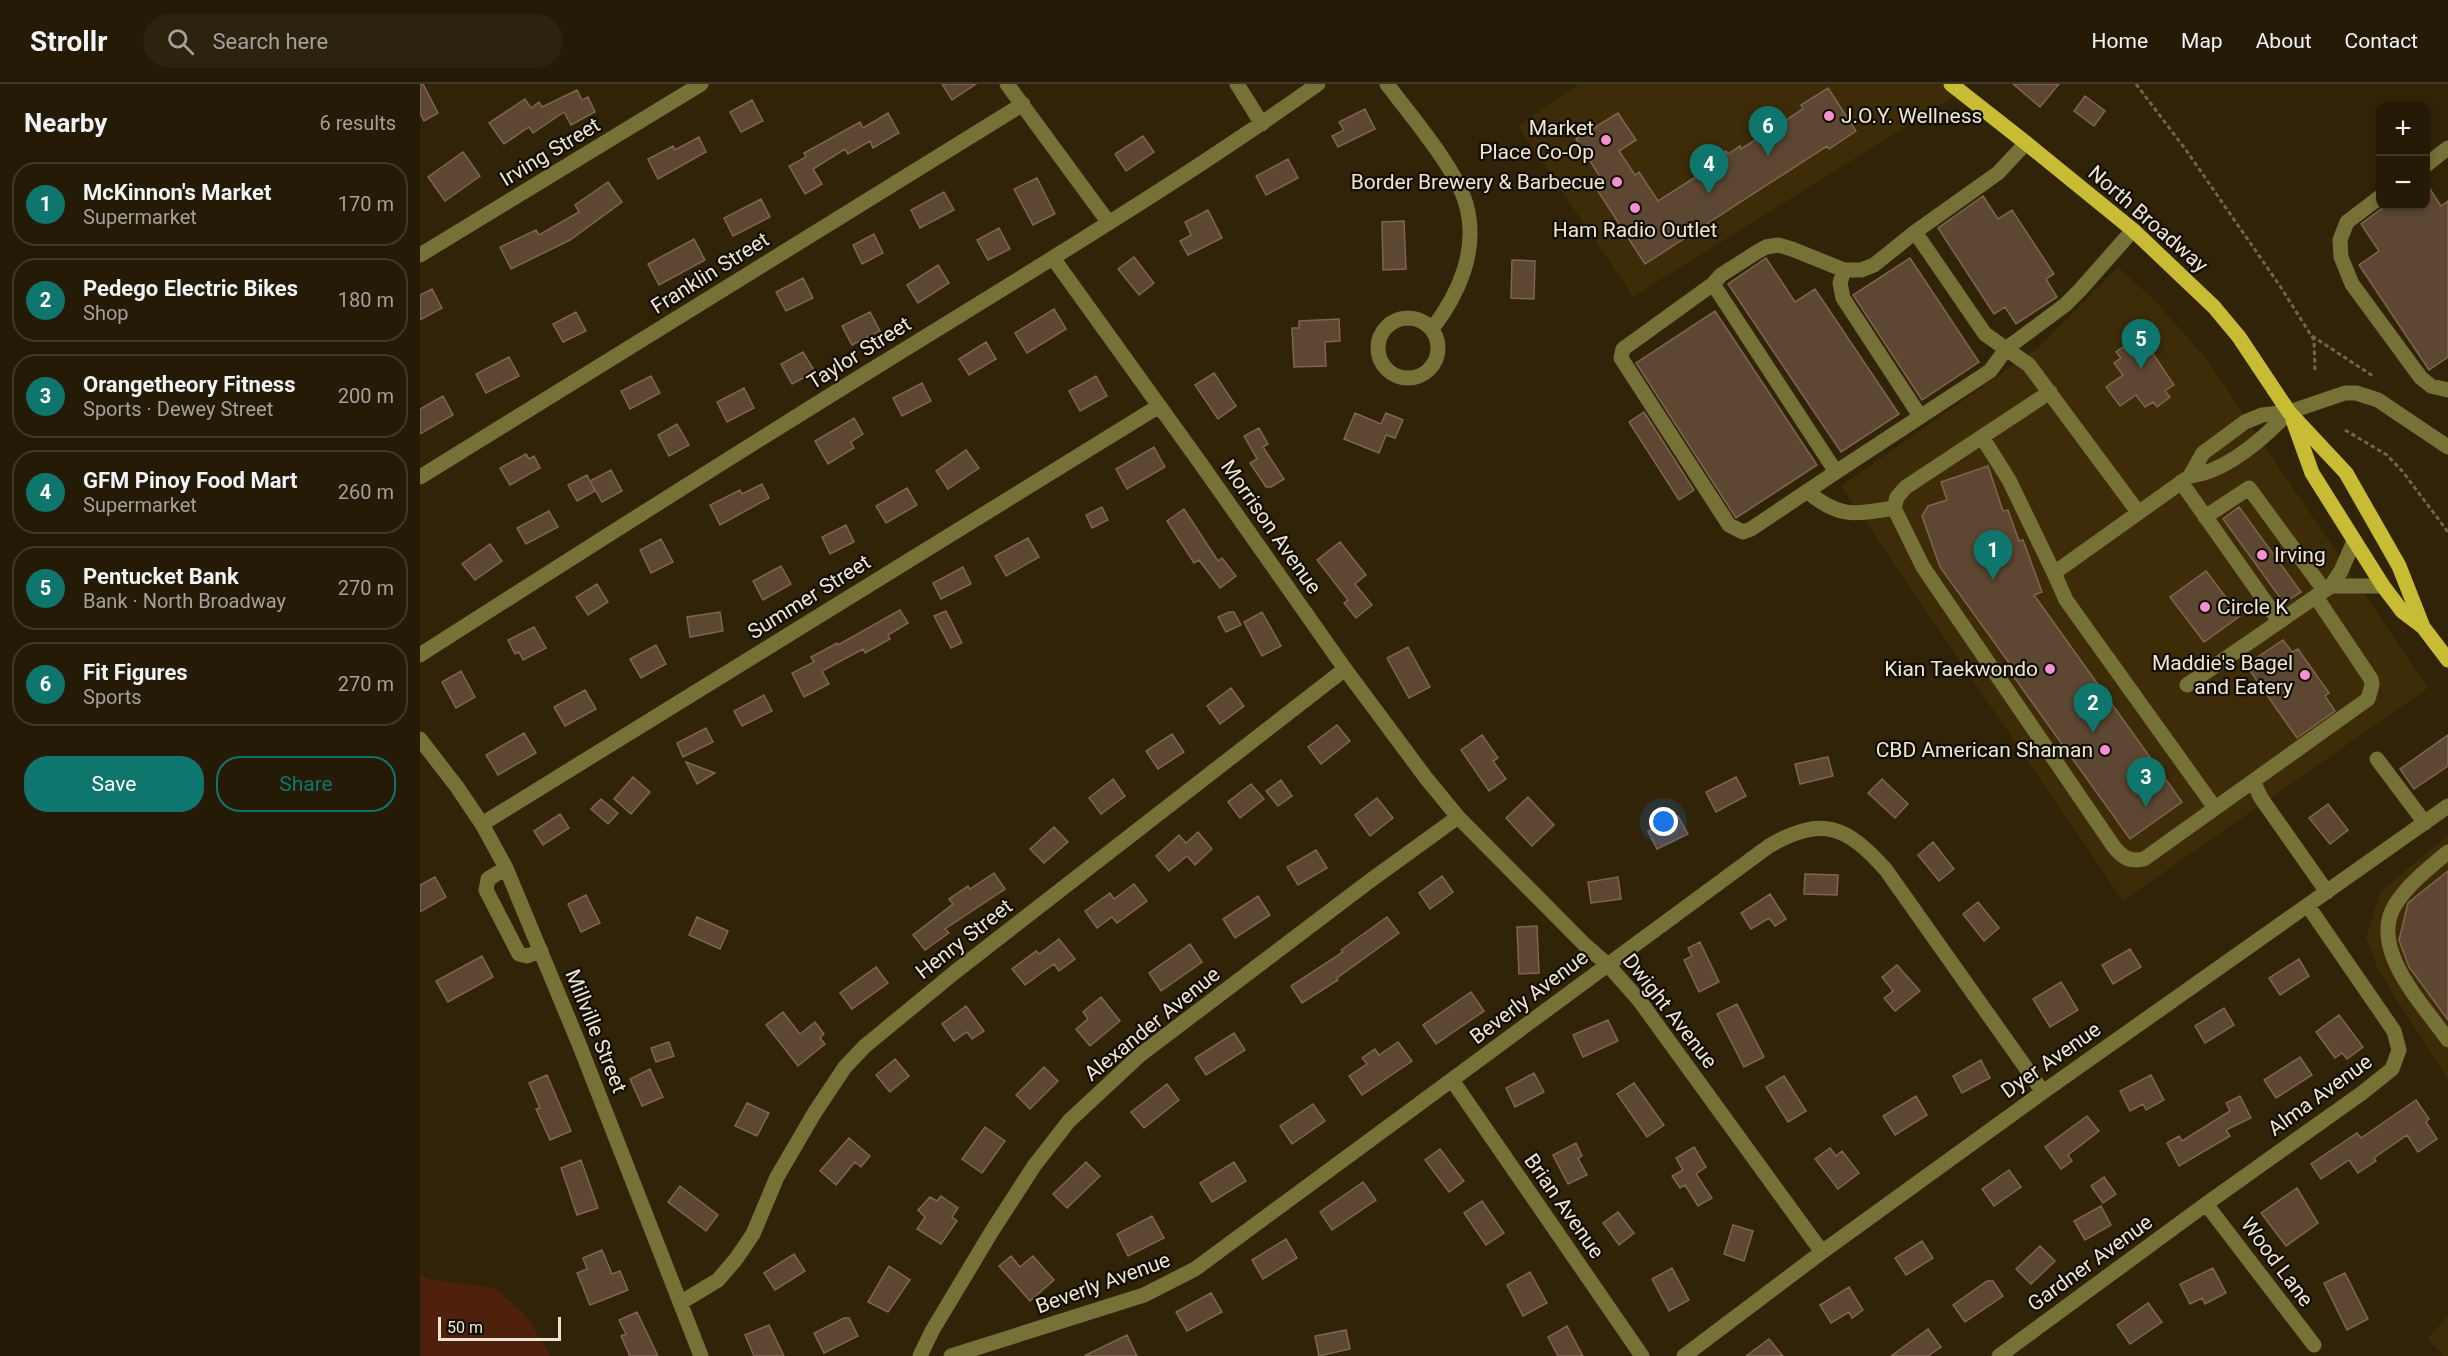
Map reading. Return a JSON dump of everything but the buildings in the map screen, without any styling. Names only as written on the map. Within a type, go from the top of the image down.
[{"type":"main road","name":"North Broadway","points":[[1960,87],[2133,230],[2214,307],[2239,337],[2289,412],[2346,473],[2399,566],[2423,627]]},
{"type":"main road","name":"North Broadway","points":[[2289,412],[2312,473],[2354,541],[2402,611],[2423,627],[2448,660]]},
{"type":"street","name":"Irving Street","points":[[420,255],[701,84]]},
{"type":"street","points":[[1007,84],[1109,223]]},
{"type":"street","points":[[1237,84],[1262,123]]},
{"type":"street","name":"Taylor Street","points":[[420,655],[710,470],[1109,223],[1318,84]]},
{"type":"street","points":[[1387,84],[1437,152],[1456,182],[1466,204],[1470,235],[1462,276],[1456,294],[1432,329]]},
{"type":"street","name":"Franklin Street","points":[[420,477],[1023,104]]},
{"type":"street","points":[[2026,142],[1998,173],[1874,265],[1861,270],[1844,270],[1792,249],[1778,245],[1766,247],[1721,275],[1713,285],[1623,349],[1621,358],[1625,367],[1729,525],[1743,532],[1751,529],[1990,371],[2007,348],[2065,306],[2133,230]]},
{"type":"street","points":[[2430,162],[2448,148]]},
{"type":"street","points":[[2376,200],[2347,222],[2342,229],[2341,257],[2345,270],[2421,378],[2431,386],[2448,390]]},
{"type":"street","points":[[1916,232],[1985,334],[2029,365],[2139,512]]},
{"type":"street","name":"Morrison Avenue","points":[[1053,258],[1345,669],[1458,818]]},
{"type":"street","points":[[1844,270],[1840,283],[1844,298],[1920,416]]},
{"type":"street","points":[[1713,285],[1836,472]]},
{"type":"street","points":[[1406,317],[1425,322],[1432,329],[1437,338],[1436,359],[1423,374],[1402,378],[1392,374],[1384,367],[1379,359],[1378,340],[1389,324],[1406,317]]},
{"type":"street","points":[[2050,392],[1906,487],[1898,497],[1894,508],[1923,567],[2114,847],[2125,858],[2134,861],[2144,859],[2368,699],[2371,692],[2371,679],[2324,591],[2249,488],[2205,517]]},
{"type":"street","points":[[2186,479],[2203,453],[2245,422],[2262,415],[2289,412],[2333,395],[2356,393],[2388,406],[2448,447]]},
{"type":"street","name":"Summer Street","points":[[482,824],[1159,406]]},
{"type":"street","points":[[2054,573],[2186,479],[2218,468],[2270,433],[2289,412]]},
{"type":"street","points":[[1982,437],[2009,480],[2066,600],[2215,808]]},
{"type":"street","points":[[2186,479],[2205,517],[2279,621]]},
{"type":"street","points":[[1807,491],[1823,505],[1837,511],[1868,512],[1894,508]]},
{"type":"street","points":[[2187,685],[2324,591],[2341,571],[2354,541]]},
{"type":"street","points":[[2324,591],[2383,586]]},
{"type":"street","name":"Henry Street","points":[[680,1303],[718,1280],[736,1259],[753,1234],[777,1177],[815,1112],[845,1067],[865,1046],[955,972],[1345,669]]},
{"type":"street","name":"Millville Street","points":[[420,739],[482,824],[506,868],[701,1356]]},
{"type":"street","points":[[2377,759],[2425,823]]},
{"type":"street","points":[[2253,781],[2261,798],[2327,892]]},
{"type":"street","name":"Dyer Avenue","points":[[1684,1356],[1822,1252],[2043,1092],[2448,806]]},
{"type":"street","name":"Dwight Avenue","points":[[1458,818],[1585,945],[1608,965],[1640,1000],[1822,1252]]},
{"type":"street","name":"Alexander Avenue","points":[[920,1356],[932,1331],[992,1231],[1034,1166],[1070,1121],[1140,1056],[1361,888],[1458,818]]},
{"type":"street","name":"Beverly Avenue","points":[[951,1356],[1133,1298],[1179,1278],[1274,1212],[1769,846],[1785,836],[1804,830],[1823,828],[1842,832],[1859,842],[1886,870],[2043,1092]]},
{"type":"street","points":[[2448,852],[2409,888],[2394,906],[2388,922],[2387,941],[2391,957],[2448,1040]]},
{"type":"street","points":[[506,868],[488,879],[486,891],[519,954],[527,956],[541,951]]},
{"type":"street","name":"Alma Avenue","points":[[2206,1204],[2362,1093],[2392,1069],[2399,1050],[2394,1031],[2389,1023],[2308,906]]},
{"type":"street","name":"Brian Avenue","points":[[1452,1080],[1642,1356]]},
{"type":"street","name":"Wood Lane","points":[[2206,1204],[2314,1345]]},
{"type":"street","name":"Gardner Avenue","points":[[2000,1356],[2206,1204]]},
{"type":"path","points":[[2136,84],[2186,150],[2280,286],[2314,340],[2315,372]]},
{"type":"path","points":[[2309,334],[2373,376]]},
{"type":"path","points":[[2345,430],[2388,455],[2448,532]]},
{"type":"shaded area","points":[[1579,84],[1951,84],[1961,92],[1633,297],[1518,126]]},
{"type":"shaded area","points":[[2118,267],[2156,302],[2205,357],[2428,688],[2123,901],[1841,486],[2039,347]]},
{"type":"shaded area","points":[[2448,835],[2448,1079],[2379,972],[2366,937],[2380,892]]},
{"type":"shaded area","points":[[420,1276],[432,1280],[495,1288],[526,1316],[551,1356],[420,1356]]},
{"type":"shaded area","points":[[2448,1316],[2448,1356],[2445,1356],[2427,1339]]},
{"type":"place","name":"J.O.Y. Wellness","points":[[1829,116]]},
{"type":"place","name":"Market Place Co-Op","points":[[1606,140]]},
{"type":"place","name":"Fit Figures","points":[[1768,156]]},
{"type":"place","name":"Border Brewery & Barbecue","points":[[1617,182]]},
{"type":"place","name":"GFM Pinoy Food Mart","points":[[1709,194]]},
{"type":"place","name":"Ham Radio Outlet","points":[[1635,208]]},
{"type":"place","name":"Pentucket Bank","points":[[2141,369]]},
{"type":"place","name":"Irving","points":[[2262,555]]},
{"type":"place","name":"McKinnon's Market","points":[[1993,580]]},
{"type":"place","name":"Circle K","points":[[2205,607]]},
{"type":"place","name":"Kian Taekwondo","points":[[2050,669]]},
{"type":"place","name":"Maddie's Bagel and Eatery","points":[[2305,675]]},
{"type":"place","name":"Pedego Electric Bikes","points":[[2093,733]]},
{"type":"place","name":"CBD American Shaman","points":[[2105,750]]},
{"type":"place","name":"Orangetheory Fitness","points":[[2146,807]]}]
